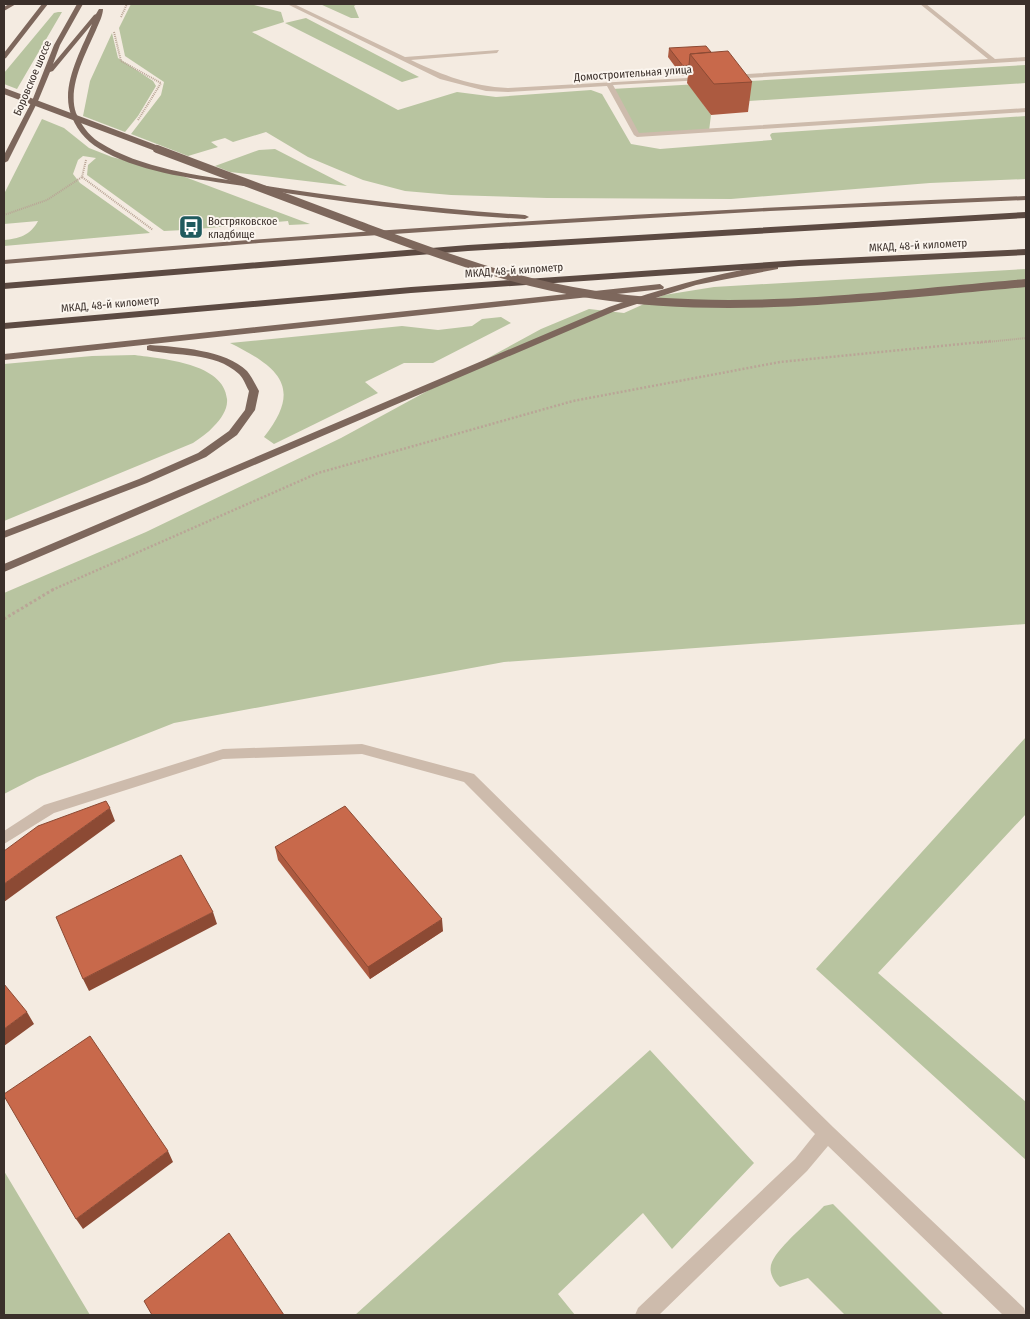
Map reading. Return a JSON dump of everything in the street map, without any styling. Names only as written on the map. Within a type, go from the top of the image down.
[{"type":"highway","name":"МКАД, 48-й километр","points":[[4,286],[468,248],[1026,215]]},
{"type":"highway","name":"МКАД, 48-й километр","points":[[4,326],[411,290],[799,263],[1026,252]]},
{"type":"main road","points":[[4,9],[12,4]]},
{"type":"main road","name":"Боровское шоссе","points":[[4,57],[45,4]]},
{"type":"main road","name":"Боровское шоссе","points":[[4,161],[46,76],[57,45],[80,4]]},
{"type":"main road","points":[[46,76],[105,4]]},
{"type":"main road","points":[[101,10],[74,79],[70,92],[70,105],[84,135],[112,152],[173,171],[217,180],[424,210],[536,217],[627,217]]},
{"type":"main road","points":[[4,91],[454,261],[514,279],[574,292],[670,302],[733,304],[804,302],[1026,283]]},
{"type":"main road","points":[[4,262],[148,249],[627,217],[780,208],[1026,198]]},
{"type":"main road","points":[[4,568],[612,309],[690,283],[749,270],[799,263]]},
{"type":"main road","points":[[4,357],[690,283]]},
{"type":"main road","points":[[4,535],[143,481],[202,455],[233,433],[250,410],[254,391],[242,372],[219,360],[178,350],[92,348]]},
{"type":"street","name":"Домостроительная улица","points":[[290,4],[451,82],[486,89],[516,90],[714,78]]},
{"type":"street","points":[[923,4],[994,61]]},
{"type":"street","points":[[401,59],[497,51]]},
{"type":"street","points":[[953,55],[962,63]]},
{"type":"street","points":[[723,77],[1026,59]]},
{"type":"street","points":[[609,84],[637,136],[1026,110]]},
{"type":"street","points":[[4,838],[49,809],[223,754],[362,749],[469,778],[827,1133],[1017,1315]]},
{"type":"street","points":[[644,1315],[802,1164],[827,1133]]},
{"type":"path","points":[[118,22],[127,4]]},
{"type":"path","points":[[114,31],[121,61],[161,83],[138,120]]},
{"type":"path","points":[[4,215],[47,200],[82,177],[86,160]]},
{"type":"path","points":[[82,177],[158,234]]},
{"type":"path","points":[[4,619],[58,587],[318,473],[573,401],[780,362],[1026,338]]},
{"type":"green space","points":[[131,4],[250,4],[281,12],[284,22],[252,32],[398,110],[457,92],[496,97],[591,90],[602,94],[631,144],[660,149],[772,140],[770,135],[772,133],[1026,116],[1026,179],[930,183],[731,199],[547,198],[451,195],[405,191],[363,180],[308,157],[266,132],[233,142],[225,138],[211,142],[218,147],[188,156],[131,134],[161,95],[164,82],[125,56],[119,28]]},
{"type":"green space","points":[[320,4],[357,4],[354,6],[359,18],[351,18]]},
{"type":"green space","points":[[62,12],[17,89],[4,84],[4,73],[54,13]]},
{"type":"green space","points":[[306,18],[419,77],[402,82],[285,23]]},
{"type":"green space","points":[[112,33],[118,58],[153,81],[156,86],[138,116],[125,132],[83,116],[90,81]]},
{"type":"green space","points":[[1026,65],[1026,83],[703,104],[711,115],[709,131],[637,135],[612,89]]},
{"type":"green space","points":[[42,119],[64,128],[89,148],[112,157],[177,174],[310,224],[289,225],[288,221],[197,229],[196,225],[184,226],[184,230],[164,231],[87,175],[88,165],[96,158],[83,156],[78,160],[73,174],[80,183],[150,233],[4,246],[4,240],[14,239],[28,233],[38,221],[4,224],[4,194]]},
{"type":"green space","points":[[275,149],[347,186],[230,172],[215,166],[259,150]]},
{"type":"green space","points":[[1026,269],[1026,624],[504,662],[174,723],[37,777],[4,794],[4,593],[146,532],[341,438],[541,329],[589,309],[624,313],[664,295],[714,287]]},
{"type":"green space","points":[[501,317],[511,323],[433,363],[404,363],[365,382],[378,393],[274,444],[264,437],[276,420],[282,405],[283,392],[280,380],[261,361],[230,343],[402,326],[438,330],[472,326],[482,319]]},
{"type":"green space","points":[[135,355],[161,358],[190,365],[204,370],[215,378],[223,387],[227,399],[225,410],[219,420],[209,431],[193,443],[4,521],[4,364],[92,356]]},
{"type":"green space","points":[[1026,737],[1026,814],[878,973],[1026,1102],[1026,1160],[816,969]]},
{"type":"green space","points":[[650,1050],[754,1163],[672,1249],[643,1213],[558,1294],[575,1315],[355,1315]]},
{"type":"green space","points":[[4,1171],[90,1315],[4,1315]]},
{"type":"green space","points":[[833,1204],[944,1315],[845,1315],[808,1278],[780,1287],[777,1285],[773,1279],[771,1269],[772,1262],[776,1256],[788,1241],[824,1206]]},
{"type":"building","points":[[706,46],[711,52],[690,54],[689,65],[683,66],[669,48]]},
{"type":"building","points":[[728,51],[752,82],[714,84],[690,54]]},
{"type":"building","points":[[106,801],[110,808],[4,884],[4,851],[38,826]]},
{"type":"building","points":[[345,806],[442,919],[368,967],[275,847]]},
{"type":"building","points":[[181,855],[213,912],[83,979],[56,917]]},
{"type":"building","points":[[4,984],[27,1012],[4,1029]]},
{"type":"building","points":[[90,1036],[168,1151],[76,1219],[4,1094]]},
{"type":"building","points":[[229,1233],[284,1315],[152,1315],[144,1301]]},
{"type":"place","name":"Востряковское кладбище","points":[[191,227]]}]
